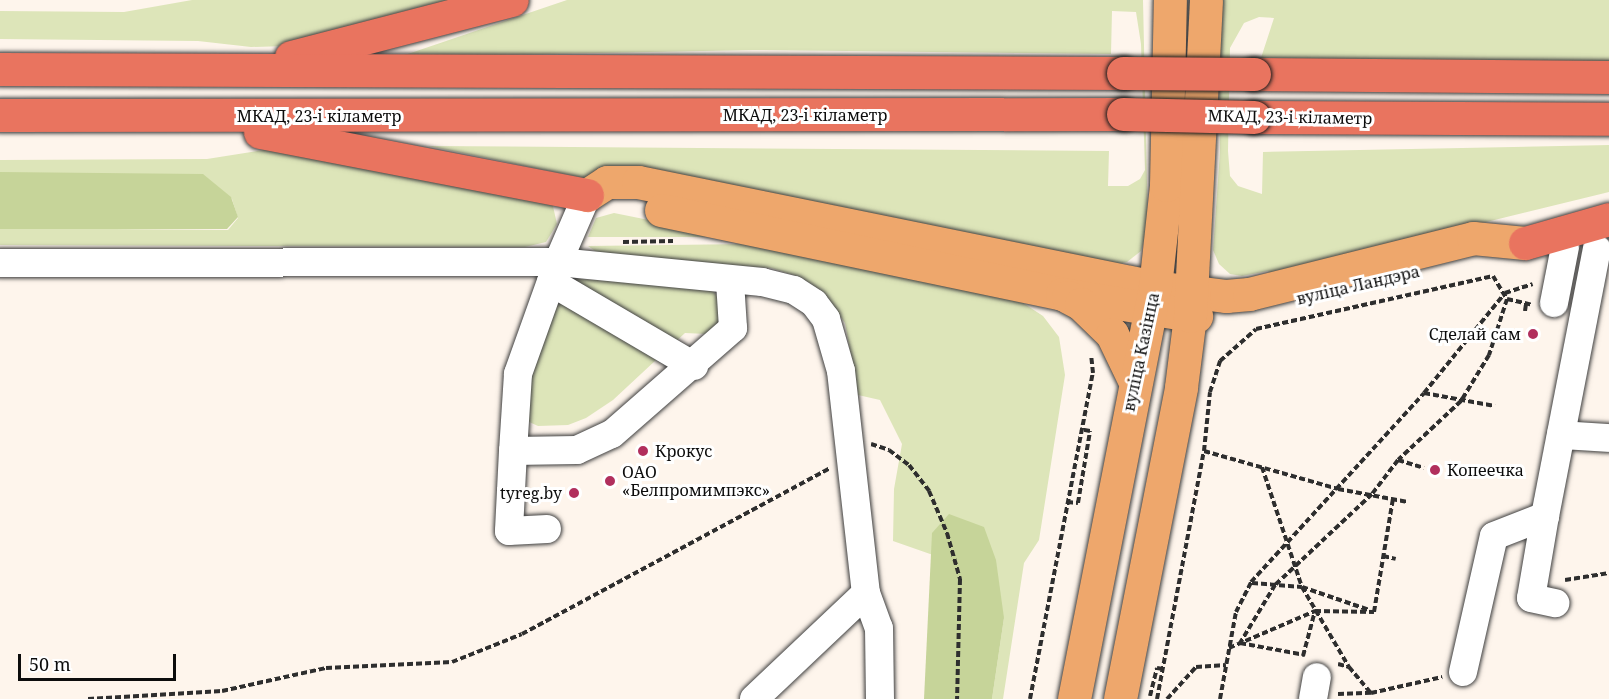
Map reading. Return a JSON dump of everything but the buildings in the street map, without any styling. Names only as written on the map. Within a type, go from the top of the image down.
[{"type":"highway","points":[[206,71],[301,56],[512,0]]},
{"type":"highway","points":[[0,69],[1609,77]]},
{"type":"highway","name":"МКАД, 23-і кіламетр","points":[[0,115],[1123,114],[1609,119]]},
{"type":"highway","points":[[158,116],[301,139],[587,195]]},
{"type":"highway","points":[[1525,243],[1605,239]]},
{"type":"main road","name":"вуліца Казінца","points":[[1074,699],[1134,380],[1152,298],[1166,185],[1170,0]]},
{"type":"main road","points":[[1120,699],[1181,387],[1191,305],[1206,0]]},
{"type":"main road","points":[[587,195],[607,182],[638,182],[1152,298]]},
{"type":"main road","points":[[587,195],[1062,294],[1152,298]]},
{"type":"main road","name":"вуліца Ландэра","points":[[1152,298],[1239,314],[1525,243]]},
{"type":"main road","points":[[1062,294],[1081,304],[1112,334],[1134,380]]},
{"type":"street","points":[[547,529],[509,531],[518,374],[555,272],[587,195]]},
{"type":"street","points":[[1555,603],[1531,598],[1561,435],[1605,239]]},
{"type":"street","name":"вуліца Ландэра","points":[[1525,243],[1565,247],[1605,239]]},
{"type":"street","points":[[1554,303],[1565,247]]},
{"type":"street","points":[[0,263],[555,272],[762,282],[794,290],[814,303],[835,340],[866,593],[879,628],[880,699]]},
{"type":"street","points":[[555,272],[694,366]]},
{"type":"street","points":[[513,451],[577,450],[612,434],[694,366],[733,328],[730,281]]},
{"type":"street","points":[[1561,435],[1609,438]]},
{"type":"street","points":[[1463,672],[1494,536],[1545,516]]},
{"type":"street","points":[[754,699],[866,593]]},
{"type":"path","points":[[621,242],[680,241]]},
{"type":"path","points":[[1157,699],[1204,451],[1210,392],[1220,361],[1256,329],[1493,276],[1507,299],[1489,355],[1461,401],[1398,460],[1372,495],[1275,585],[1240,643]]},
{"type":"path","points":[[1220,699],[1236,612],[1251,582],[1287,540],[1338,489],[1424,393],[1505,293]]},
{"type":"path","points":[[1507,299],[1516,302]]},
{"type":"path","points":[[1525,311],[1526,304]]},
{"type":"path","points":[[1030,699],[1080,429],[1093,373],[1090,345]]},
{"type":"path","points":[[1424,393],[1495,406]]},
{"type":"path","points":[[1067,502],[1078,504],[1090,430],[1080,429]]},
{"type":"path","points":[[88,699],[222,691],[327,668],[452,662],[522,634],[850,451],[878,444],[909,465],[929,491],[947,533],[960,579],[957,699]]},
{"type":"path","points":[[1204,451],[1338,489],[1408,502]]},
{"type":"path","points":[[1398,460],[1424,468]]},
{"type":"path","points":[[1262,467],[1302,587],[1349,667],[1371,693]]},
{"type":"path","points":[[1374,612],[1393,499]]},
{"type":"path","points":[[1383,556],[1396,559]]},
{"type":"path","points":[[1251,582],[1302,587],[1374,612]]},
{"type":"path","points":[[1230,648],[1315,611],[1374,612]]},
{"type":"path","points":[[1314,674],[1315,611]]},
{"type":"path","points":[[1240,643],[1314,674],[1350,696],[1463,672]]},
{"type":"path","points":[[1167,699],[1196,667],[1226,665]]},
{"type":"path","points":[[1314,674],[1349,667]]},
{"type":"path","points":[[1149,699],[1157,668],[1163,669]]},
{"type":"green space","points":[[192,0],[466,0],[287,46],[251,47],[198,41],[0,39],[0,11],[124,12]]},
{"type":"green space","points":[[567,0],[1143,0],[1148,228],[1141,251],[1127,262],[1108,266],[589,179],[428,146],[1109,151],[1108,186],[1128,186],[1140,179],[1145,170],[1141,44],[1136,12],[1112,11],[1111,54],[754,50],[399,57]]},
{"type":"green space","points":[[1218,0],[1609,0],[1609,63],[1259,64],[1274,18],[1259,17],[1244,23],[1230,48],[1228,151],[1230,176],[1238,186],[1262,194],[1263,152],[1609,145],[1609,192],[1270,275],[1268,271],[1242,276],[1230,274],[1219,264],[1213,250],[1220,152]]},
{"type":"green space","points":[[270,149],[552,202],[557,224],[546,242],[525,247],[0,245],[0,228],[228,230],[238,218],[232,199],[203,175],[0,173],[0,160],[207,159]]},
{"type":"green space","points":[[0,172],[203,174],[231,197],[238,217],[227,229],[0,229]]},
{"type":"green space","points":[[614,213],[733,237],[588,237],[596,218]]},
{"type":"green space","points":[[749,244],[1017,299],[1043,316],[1059,337],[1065,375],[1039,540],[1024,563],[1003,699],[992,699],[1004,618],[932,533],[933,555],[893,541],[894,489],[902,444],[880,400],[858,395],[845,323],[823,292],[800,277],[771,268],[604,257],[588,246]]},
{"type":"green space","points":[[577,279],[699,286],[713,291],[719,299],[720,322],[707,334],[685,333],[613,400],[586,418],[568,425],[538,426],[527,421],[532,363],[566,284]]},
{"type":"green space","points":[[949,514],[984,527],[996,560],[1004,618],[992,699],[924,699],[932,533]]},
{"type":"place","name":"Сделай сам","points":[[1533,334]]},
{"type":"place","name":"Крокус","points":[[643,451]]},
{"type":"place","name":"Копеечка","points":[[1435,470]]},
{"type":"place","name":"ОАО «Белпромимпэкс»","points":[[610,481]]},
{"type":"place","name":"tyreg.by","points":[[574,493]]}]
